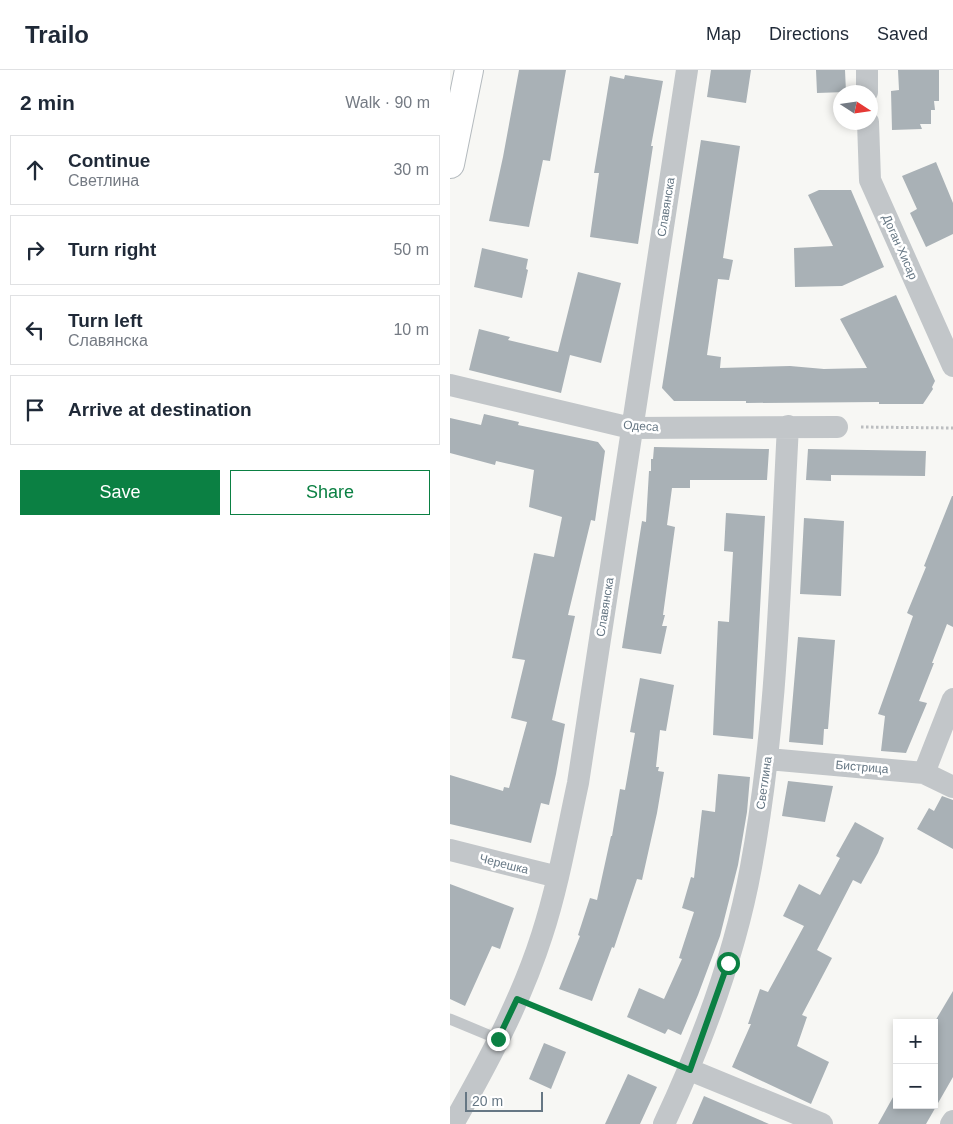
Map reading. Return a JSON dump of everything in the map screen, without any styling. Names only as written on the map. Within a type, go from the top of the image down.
[{"type":"main road","points":[[450,164],[469,70]]},
{"type":"street","name":"Славянска","points":[[454,1124],[517,999],[542,935],[558,877],[578,783],[687,70]]},
{"type":"street","points":[[867,70],[867,85]]},
{"type":"street","name":"Доган Хисар","points":[[868,130],[870,180],[953,366]]},
{"type":"street","name":"Одеса","points":[[450,385],[632,428],[837,427]]},
{"type":"street","name":"Светлина","points":[[664,1124],[690,1070],[728,963],[751,868],[768,759],[788,426]]},
{"type":"street","points":[[924,773],[953,700]]},
{"type":"street","name":"Бистрица","points":[[768,759],[924,773],[953,788]]},
{"type":"street","name":"Черешка","points":[[450,850],[558,877]]},
{"type":"street","points":[[690,1070],[822,1124]]},
{"type":"street","points":[[951,1124],[953,1120]]},
{"type":"lane","points":[[450,1019],[498,1039]]},
{"type":"path","points":[[837,427],[953,428]]},
{"type":"path","points":[[517,999],[690,1070]]},
{"type":"building","points":[[519,70],[566,70],[550,161],[543,160],[529,227],[489,221]]},
{"type":"building","points":[[711,70],[751,70],[746,103],[707,97]]},
{"type":"building","points":[[816,70],[845,70],[846,85],[833,85],[833,92],[817,93]]},
{"type":"building","points":[[898,70],[939,70],[939,101],[934,101],[935,110],[931,110],[931,124],[920,124],[922,129],[892,130],[891,91],[899,90]]},
{"type":"building","points":[[625,75],[663,81],[651,146],[653,146],[638,244],[590,237],[599,173],[594,173],[610,76],[624,79]]},
{"type":"building","points":[[701,140],[740,146],[723,258],[733,260],[729,280],[718,279],[707,355],[721,357],[720,368],[790,366],[824,369],[867,368],[840,319],[896,295],[935,381],[933,389],[923,404],[674,401],[662,388]]},
{"type":"building","points":[[936,162],[953,203],[953,234],[926,247],[910,213],[917,209],[902,176]]},
{"type":"building","points":[[819,190],[851,190],[884,267],[842,286],[795,287],[794,248],[833,246],[808,195]]},
{"type":"building","points":[[482,248],[528,259],[526,269],[528,270],[522,298],[474,287]]},
{"type":"building","points":[[578,272],[621,283],[601,363],[570,355],[561,393],[469,370],[479,329],[510,337],[508,340],[558,352]]},
{"type":"building","points":[[484,414],[519,422],[518,425],[598,442],[605,451],[595,521],[591,520],[568,615],[575,616],[552,720],[565,724],[556,774],[549,805],[541,803],[531,843],[450,824],[450,775],[503,791],[504,787],[509,788],[527,722],[511,718],[525,660],[512,658],[534,553],[554,557],[562,517],[529,507],[534,470],[496,461],[495,465],[450,453],[450,418],[481,425]]},
{"type":"building","points":[[654,447],[769,449],[767,480],[690,480],[690,488],[672,488],[667,525],[675,527],[663,615],[665,615],[662,626],[667,626],[661,654],[622,648],[642,521],[646,522],[649,471],[651,471]]},
{"type":"building","points":[[808,449],[926,451],[925,476],[831,475],[831,481],[806,480]]},
{"type":"building","points":[[952,496],[953,627],[947,624],[932,663],[934,663],[919,701],[927,703],[906,753],[881,751],[885,716],[878,714],[913,616],[907,613]]},
{"type":"building","points":[[726,513],[765,516],[753,739],[713,735],[718,621],[729,622],[733,552],[724,551]]},
{"type":"building","points":[[804,518],[844,521],[841,596],[800,594]]},
{"type":"building","points":[[798,637],[835,640],[828,729],[824,729],[823,745],[789,742]]},
{"type":"building","points":[[640,678],[674,685],[666,731],[660,730],[656,767],[659,767],[658,771],[664,772],[642,880],[637,879],[614,948],[612,947],[592,1001],[559,989],[580,936],[578,935],[590,898],[597,900],[612,836],[620,789],[625,790],[635,733],[630,732]]},
{"type":"building","points":[[718,774],[750,777],[747,812],[738,865],[720,936],[681,1035],[668,1029],[665,1034],[627,1017],[639,988],[664,999],[682,959],[679,958],[694,912],[682,908],[691,877],[694,878],[702,810],[715,812]]},
{"type":"building","points":[[788,781],[833,786],[825,822],[782,816]]},
{"type":"building","points":[[942,796],[953,800],[953,849],[917,829],[929,808],[934,811]]},
{"type":"building","points":[[855,822],[884,838],[861,884],[853,880],[817,950],[832,958],[802,1015],[807,1017],[797,1046],[829,1062],[811,1104],[732,1067],[751,1024],[748,1024],[760,989],[768,992],[804,926],[783,916],[799,884],[820,895],[840,858],[836,856]]},
{"type":"building","points":[[450,884],[514,908],[500,949],[492,946],[465,1006],[450,999]]},
{"type":"building","points":[[953,991],[953,1077],[938,1103],[938,1019],[936,1019]]},
{"type":"building","points":[[544,1043],[566,1052],[551,1089],[529,1079]]},
{"type":"building","points":[[628,1074],[657,1087],[640,1124],[605,1124]]},
{"type":"building","points":[[704,1096],[769,1124],[692,1124]]},
{"type":"building","points":[[893,1097],[893,1109],[935,1109],[926,1124],[878,1124]]},
{"type":"route","points":[[498,1039],[517,999],[690,1070],[728,963]]}]
